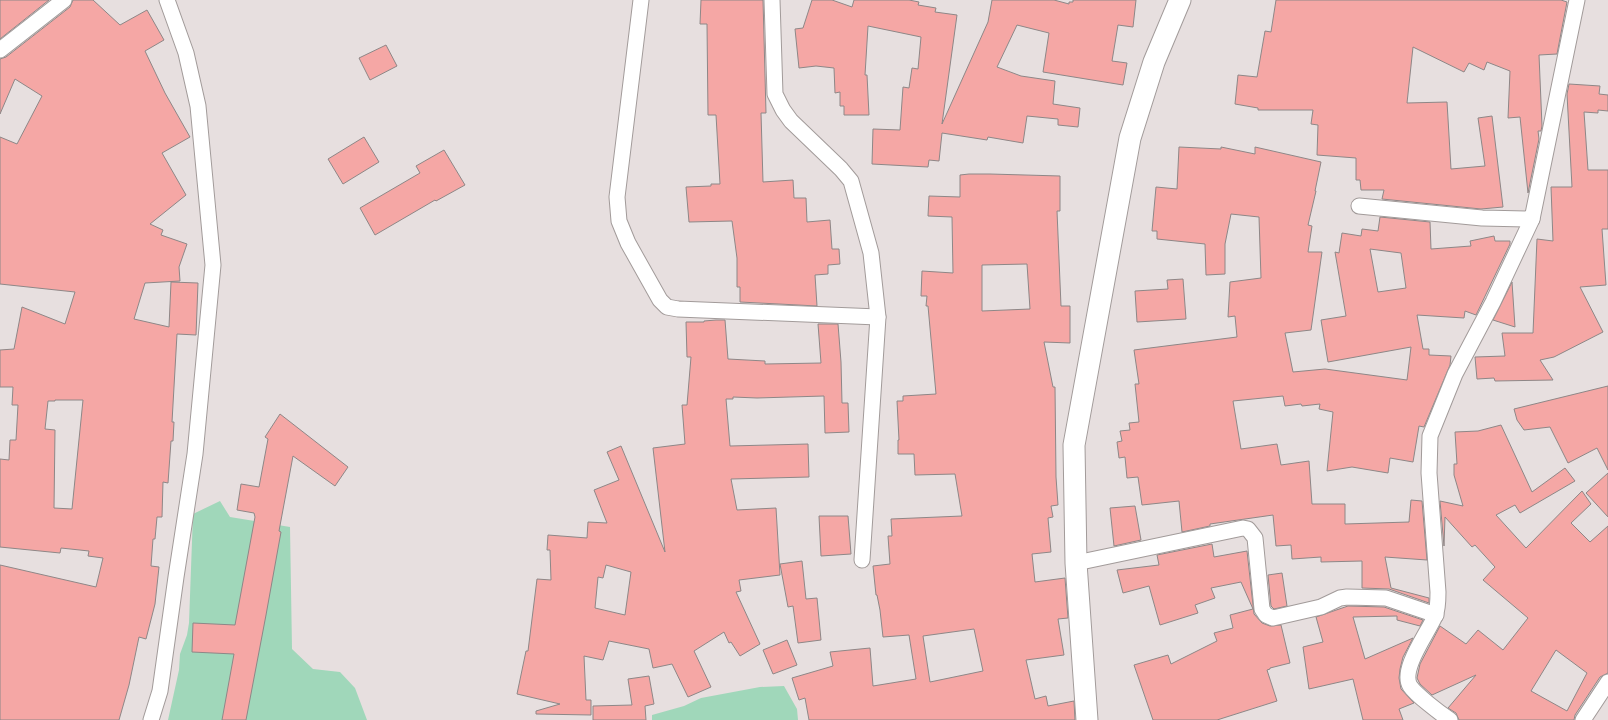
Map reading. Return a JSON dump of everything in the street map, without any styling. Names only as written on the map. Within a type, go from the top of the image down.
[{"type":"street","points":[[0,50],[64,0]]},
{"type":"street","points":[[151,720],[160,691],[195,454],[213,265],[198,106],[186,53],[167,0]]},
{"type":"street","points":[[641,0],[617,197],[620,222],[628,243],[660,300],[666,307],[678,309],[878,317]]},
{"type":"street","points":[[772,0],[775,94],[783,110],[791,121],[841,169],[851,181],[871,254],[878,317],[862,560]]},
{"type":"street","points":[[1086,720],[1076,563],[1074,445],[1130,138],[1154,62],[1180,0]]},
{"type":"street","points":[[1450,720],[1410,686],[1407,676],[1411,664],[1436,615],[1438,592],[1429,473],[1430,436],[1455,374],[1493,302],[1532,219],[1577,0]]},
{"type":"street","points":[[1359,206],[1482,218],[1532,219]]},
{"type":"street","points":[[1076,563],[1243,528],[1248,529],[1255,538],[1262,609],[1266,616],[1273,618],[1321,607],[1340,598],[1347,597],[1386,598],[1436,615]]},
{"type":"street","points":[[1583,720],[1608,682]]},
{"type":"green space","points":[[220,501],[230,517],[290,527],[292,649],[313,669],[340,672],[355,688],[367,720],[168,720],[179,670],[180,654],[187,635],[189,623],[193,514]]},
{"type":"green space","points":[[784,686],[797,709],[798,720],[652,720],[652,715],[684,706],[701,698],[760,687]]},
{"type":"building","points":[[0,0],[49,0],[0,39]]},
{"type":"building","points":[[73,0],[93,0],[120,25],[147,10],[164,40],[145,51],[165,93],[190,137],[162,153],[186,195],[150,224],[163,230],[161,235],[187,244],[179,267],[180,281],[145,283],[134,319],[169,327],[171,282],[198,283],[196,335],[177,334],[172,422],[174,422],[173,441],[171,441],[168,483],[163,482],[162,517],[157,517],[155,539],[153,539],[151,566],[159,567],[155,604],[146,639],[139,637],[129,685],[119,720],[0,720],[0,565],[96,587],[103,558],[88,556],[89,551],[61,548],[60,553],[0,547],[0,459],[9,460],[10,440],[16,440],[18,405],[12,405],[13,387],[0,387],[0,350],[14,349],[22,307],[65,324],[75,292],[0,284],[0,137],[17,144],[42,96],[15,79],[0,114],[0,59],[6,57],[70,7]],"holes":[[[83,400],[72,509],[54,508],[55,430],[45,429],[48,401]]]},
{"type":"building","points":[[701,0],[763,0],[766,113],[761,113],[763,182],[793,180],[794,198],[806,198],[807,222],[830,220],[832,249],[839,249],[840,264],[828,265],[828,274],[815,275],[817,306],[740,302],[740,287],[737,287],[737,258],[732,221],[689,222],[686,187],[711,186],[711,184],[720,184],[716,115],[708,115],[707,24],[700,24]]},
{"type":"building","points":[[812,0],[832,0],[852,7],[854,0],[909,0],[919,2],[918,5],[936,8],[935,12],[957,15],[942,124],[988,22],[992,0],[1054,0],[1069,4],[1069,2],[1073,2],[1073,0],[1136,0],[1133,27],[1118,25],[1112,61],[1127,63],[1123,85],[1043,72],[1049,33],[1017,25],[997,67],[1021,76],[1055,81],[1053,104],[1080,108],[1078,127],[1058,125],[1058,119],[1027,116],[1023,143],[988,137],[987,140],[942,133],[939,161],[929,160],[928,167],[872,164],[873,129],[900,130],[903,87],[909,88],[912,68],[918,69],[921,37],[868,26],[865,75],[867,75],[869,115],[844,115],[844,106],[840,106],[840,92],[835,93],[834,68],[816,66],[799,68],[795,29],[803,28]]},
{"type":"building","points":[[1276,0],[1561,0],[1567,2],[1557,54],[1539,55],[1542,126],[1541,131],[1538,131],[1539,139],[1528,193],[1520,117],[1508,118],[1510,71],[1487,62],[1484,70],[1469,63],[1464,72],[1413,47],[1407,103],[1447,102],[1451,169],[1485,166],[1478,118],[1492,116],[1503,207],[1481,209],[1382,199],[1384,190],[1361,190],[1360,180],[1356,180],[1356,158],[1317,155],[1318,125],[1311,124],[1313,110],[1258,110],[1258,108],[1235,104],[1238,75],[1257,77],[1265,31],[1271,32]]},
{"type":"building","points":[[386,45],[397,66],[370,80],[359,58]]},
{"type":"building","points":[[1569,84],[1600,86],[1599,94],[1608,95],[1608,111],[1598,110],[1598,113],[1584,112],[1588,170],[1608,170],[1608,229],[1602,229],[1606,285],[1580,287],[1603,332],[1554,357],[1540,360],[1553,380],[1495,381],[1494,378],[1477,379],[1475,357],[1505,356],[1502,333],[1533,333],[1537,239],[1553,241],[1551,187],[1572,187],[1567,94]]},
{"type":"building","points":[[364,137],[379,162],[343,184],[328,159]]},
{"type":"building","points":[[1179,147],[1221,149],[1221,147],[1255,154],[1255,147],[1321,162],[1308,225],[1312,226],[1308,252],[1322,252],[1311,330],[1285,333],[1293,372],[1325,369],[1407,380],[1411,347],[1328,362],[1321,320],[1346,316],[1335,252],[1339,253],[1342,233],[1361,236],[1362,229],[1378,231],[1380,217],[1430,222],[1431,249],[1471,246],[1470,241],[1494,236],[1495,241],[1510,241],[1510,244],[1476,315],[1465,311],[1464,318],[1417,315],[1423,349],[1429,349],[1429,355],[1451,356],[1450,365],[1424,427],[1419,426],[1413,462],[1390,458],[1388,473],[1352,467],[1327,471],[1333,412],[1319,409],[1320,404],[1285,406],[1283,396],[1233,401],[1241,449],[1277,444],[1281,465],[1309,461],[1312,504],[1345,504],[1345,524],[1409,522],[1411,500],[1422,501],[1427,560],[1385,557],[1391,588],[1429,598],[1429,603],[1389,589],[1362,588],[1362,561],[1321,562],[1321,557],[1292,559],[1291,545],[1276,546],[1273,515],[1210,524],[1210,526],[1182,532],[1179,501],[1142,505],[1138,477],[1127,478],[1125,457],[1119,458],[1117,442],[1122,441],[1120,431],[1130,430],[1129,423],[1139,422],[1135,384],[1139,384],[1134,350],[1237,337],[1235,316],[1228,317],[1230,282],[1261,278],[1259,217],[1231,214],[1225,244],[1225,274],[1206,275],[1205,244],[1157,239],[1157,231],[1152,231],[1156,187],[1177,189]],"holes":[[[1370,249],[1401,253],[1406,288],[1378,292]]]},
{"type":"building","points":[[444,150],[465,185],[436,201],[435,200],[375,235],[360,208],[420,173],[416,166]]},
{"type":"building","points":[[990,174],[1060,176],[1060,211],[1057,211],[1061,306],[1070,306],[1070,343],[1044,342],[1053,387],[1055,387],[1056,477],[1058,505],[1051,506],[1053,517],[1048,518],[1051,552],[1032,554],[1035,582],[1065,578],[1068,618],[1058,619],[1064,655],[1026,660],[1035,699],[1046,696],[1048,706],[1074,701],[1075,720],[809,720],[805,698],[799,700],[792,678],[833,666],[830,652],[870,648],[873,686],[916,679],[909,635],[883,637],[873,566],[890,564],[888,536],[892,536],[891,519],[962,516],[955,474],[915,475],[914,454],[898,454],[899,440],[897,401],[903,401],[903,396],[936,394],[928,306],[926,306],[927,296],[921,296],[922,271],[953,273],[952,217],[928,216],[929,196],[960,197],[960,175]],"holes":[[[1027,264],[1030,309],[982,311],[982,265]],[[974,629],[983,671],[930,682],[923,636]]]},
{"type":"building","points":[[1183,279],[1186,319],[1137,322],[1135,291],[1168,289],[1167,280]]},
{"type":"building","points":[[1512,282],[1515,327],[1493,320]]},
{"type":"building","points":[[725,320],[728,359],[765,361],[765,364],[821,363],[818,324],[838,324],[842,403],[848,403],[849,432],[825,433],[824,396],[757,398],[733,397],[733,399],[726,399],[730,446],[808,444],[809,477],[731,479],[737,510],[776,508],[780,575],[739,580],[741,591],[736,592],[760,644],[740,656],[731,642],[729,643],[724,632],[694,651],[711,687],[688,697],[672,664],[653,668],[649,649],[609,641],[603,660],[584,656],[586,700],[591,700],[591,715],[536,714],[536,711],[560,704],[517,694],[526,651],[528,651],[537,579],[551,580],[550,550],[547,550],[548,535],[587,538],[588,522],[607,523],[594,490],[619,480],[607,452],[621,446],[665,552],[653,448],[685,444],[682,405],[687,405],[691,357],[687,357],[686,322]],"holes":[[[606,565],[631,572],[625,615],[595,608],[598,577],[603,578]]]},
{"type":"building","points":[[1608,386],[1608,470],[1597,448],[1568,463],[1550,427],[1524,430],[1517,420],[1514,409]]},
{"type":"building","points":[[280,414],[348,467],[335,486],[293,456],[279,531],[281,532],[246,720],[222,720],[234,654],[192,652],[193,623],[235,625],[255,517],[254,513],[237,510],[241,484],[259,487],[268,439],[265,437]]},
{"type":"building","points":[[1501,425],[1532,492],[1565,468],[1575,481],[1520,513],[1515,505],[1496,515],[1526,548],[1582,491],[1591,504],[1571,523],[1590,542],[1608,526],[1608,673],[1600,677],[1575,715],[1574,720],[1459,720],[1456,713],[1448,708],[1476,675],[1432,695],[1420,684],[1417,678],[1420,664],[1440,626],[1466,644],[1478,630],[1503,650],[1528,618],[1483,580],[1495,567],[1475,545],[1472,547],[1445,517],[1444,546],[1440,501],[1463,506],[1454,475],[1454,464],[1457,464],[1455,432],[1478,431]],"holes":[[[1556,650],[1587,673],[1567,711],[1531,691]]]},
{"type":"building","points":[[1608,473],[1608,517],[1586,493]]},
{"type":"building","points":[[1135,506],[1141,540],[1114,546],[1110,508]]},
{"type":"building","points":[[819,516],[848,516],[851,554],[821,556]]},
{"type":"building","points":[[1212,544],[1214,557],[1247,551],[1254,614],[1262,623],[1270,626],[1281,625],[1290,663],[1267,670],[1277,701],[1217,720],[1153,720],[1134,665],[1168,655],[1171,664],[1217,641],[1214,633],[1233,628],[1230,615],[1253,609],[1241,582],[1211,588],[1215,598],[1195,605],[1198,613],[1160,625],[1149,586],[1123,593],[1117,570],[1159,565],[1157,555]]},
{"type":"building","points":[[802,561],[806,599],[817,598],[821,640],[798,643],[793,606],[788,607],[780,564]]},
{"type":"building","points":[[1282,573],[1287,606],[1274,609],[1271,606],[1268,575]]},
{"type":"building","points":[[1348,606],[1384,607],[1423,620],[1420,626],[1397,620],[1397,616],[1353,617],[1365,659],[1413,638],[1403,657],[1400,669],[1399,678],[1401,689],[1414,703],[1399,709],[1403,720],[1363,720],[1353,679],[1309,689],[1303,647],[1323,642],[1316,617]]},
{"type":"building","points":[[787,640],[797,665],[773,674],[763,650]]},
{"type":"building","points":[[649,676],[654,704],[645,706],[646,720],[593,720],[593,706],[632,705],[628,679]]}]
